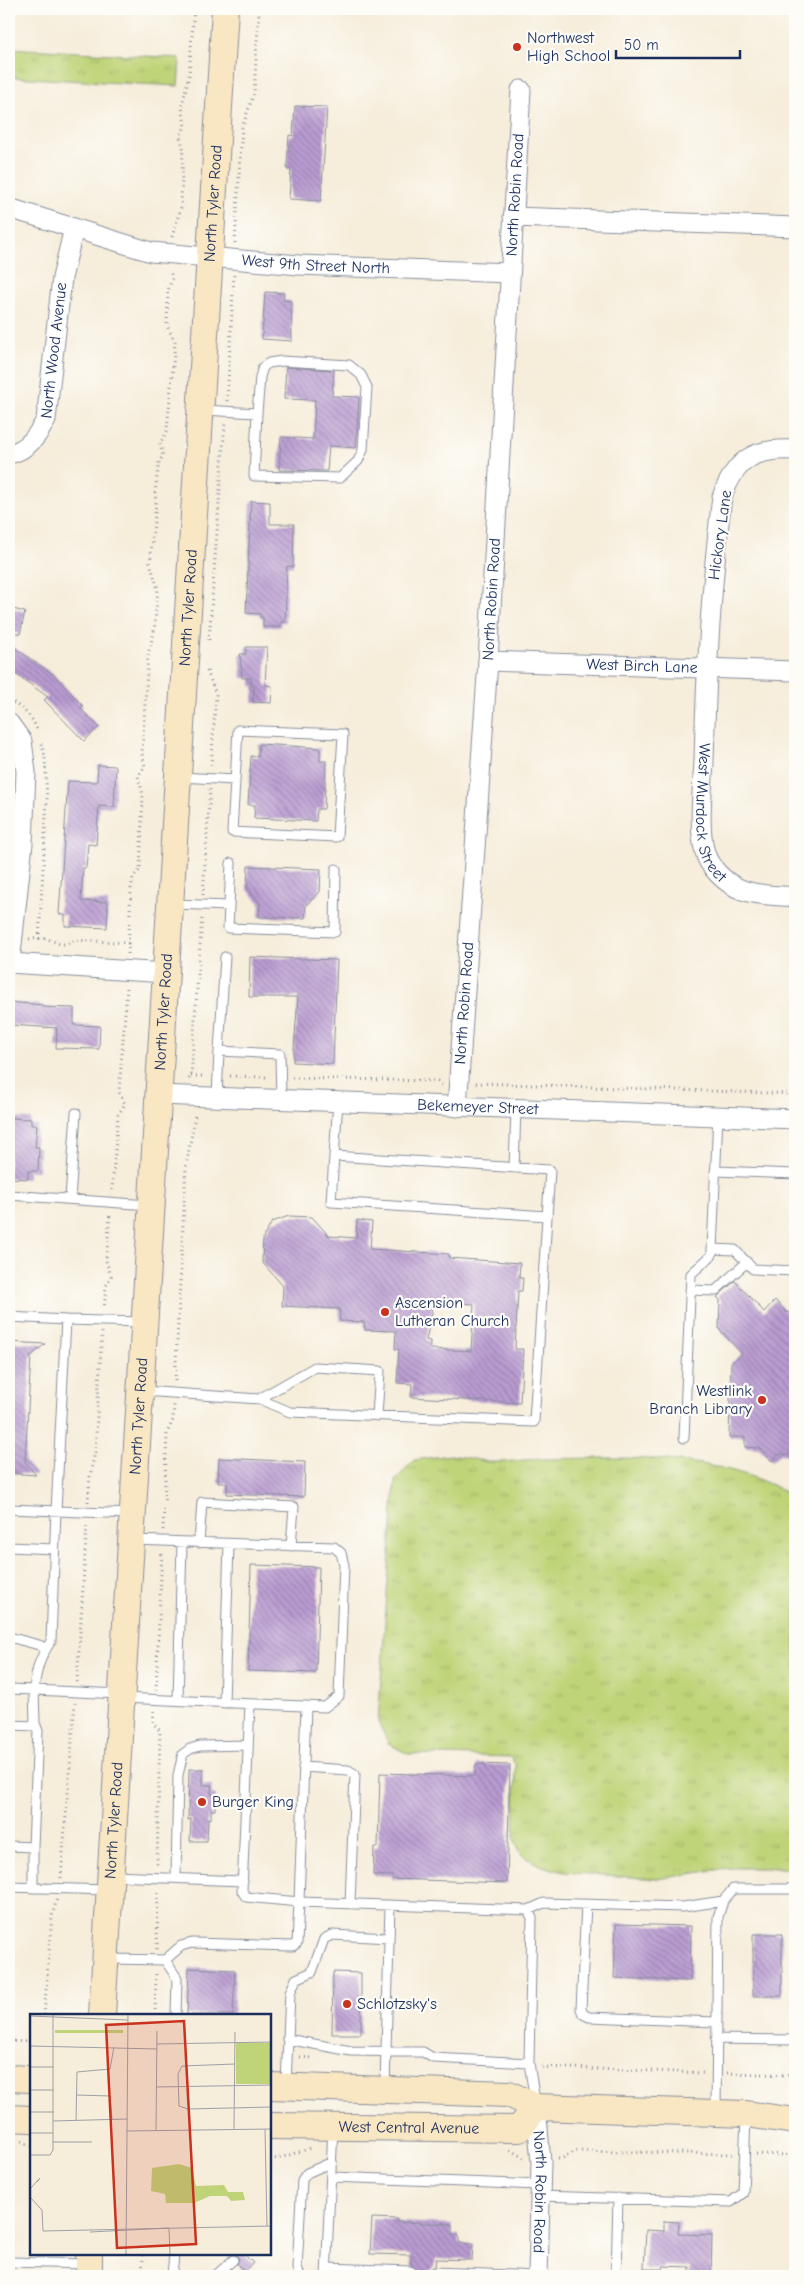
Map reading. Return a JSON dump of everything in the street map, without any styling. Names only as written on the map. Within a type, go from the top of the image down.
[{"type":"main road","name":"North Tyler Road","points":[[102,2014],[200,410],[222,258],[225,9]]},
{"type":"main road","points":[[9,2078],[30,2079]]},
{"type":"main road","points":[[278,2086],[508,2094],[536,2107],[746,2114],[795,2121]]},
{"type":"main road","name":"West Central Avenue","points":[[271,2126],[519,2130],[536,2107]]},
{"type":"main road","points":[[13,2129],[30,2120]]},
{"type":"street","name":"North Robin Road","points":[[458,1107],[488,661],[521,90]]},
{"type":"street","name":"West 9th Street North","points":[[9,208],[152,252],[299,265],[510,273]]},
{"type":"street","points":[[514,217],[795,227]]},
{"type":"street","name":"North Wood Avenue","points":[[9,454],[26,448],[38,434],[46,420],[62,278],[74,228]]},
{"type":"street","name":"Hickory Lane","points":[[706,668],[717,534],[722,497],[728,478],[757,453],[768,450],[795,450]]},
{"type":"street","name":"West Birch Lane","points":[[488,661],[795,671]]},
{"type":"street","name":"West Murdock Street","points":[[706,668],[702,810],[704,848],[710,864],[724,881],[746,893],[795,897]]},
{"type":"street","points":[[9,723],[22,741],[26,772],[23,843],[10,963],[166,973]]},
{"type":"street","name":"Bekemeyer Street","points":[[159,1095],[795,1119]]},
{"type":"street","name":"North Robin Road","points":[[536,2107],[541,2162],[538,2276]]},
{"type":"lane","points":[[282,361],[349,365],[361,374],[367,387],[363,450],[358,461],[340,478],[254,476],[257,413],[260,377],[263,367],[269,363],[282,361]]},
{"type":"lane","points":[[200,410],[257,413]]},
{"type":"lane","points":[[238,730],[343,734],[337,837],[232,832],[235,780],[238,730]]},
{"type":"lane","points":[[178,777],[235,780]]},
{"type":"lane","points":[[231,863],[228,928],[335,932],[336,869]]},
{"type":"lane","points":[[170,904],[229,906]]},
{"type":"lane","points":[[217,1098],[225,957]]},
{"type":"lane","points":[[219,1052],[280,1054],[281,1100]]},
{"type":"lane","points":[[338,1102],[331,1202],[547,1216]]},
{"type":"lane","points":[[514,1168],[516,1109]]},
{"type":"lane","points":[[70,1199],[76,1113]]},
{"type":"lane","points":[[684,1438],[691,1274],[712,1255],[718,1116]]},
{"type":"lane","points":[[140,1391],[259,1399],[290,1412],[534,1422],[550,1170],[334,1156]]},
{"type":"lane","points":[[715,1171],[795,1174]]},
{"type":"lane","points":[[9,1195],[152,1205]]},
{"type":"lane","points":[[712,1249],[736,1250],[753,1269],[795,1271]]},
{"type":"lane","points":[[690,1290],[715,1292],[747,1262]]},
{"type":"lane","points":[[9,1317],[103,1322],[144,1322]]},
{"type":"lane","points":[[33,1888],[38,1731],[36,1726],[34,1690],[40,1657],[51,1641],[66,1320]]},
{"type":"lane","points":[[259,1399],[315,1367],[380,1371],[377,1416]]},
{"type":"lane","points":[[199,1543],[202,1502],[294,1507],[291,1546]]},
{"type":"lane","points":[[9,1508],[132,1514]]},
{"type":"lane","points":[[9,1689],[325,1707],[339,1696],[344,1565],[341,1553],[334,1547],[130,1540]]},
{"type":"lane","points":[[178,1700],[182,1542]]},
{"type":"lane","points":[[224,1702],[229,1544]]},
{"type":"lane","points":[[9,1547],[54,1549]]},
{"type":"lane","points":[[9,1637],[39,1645],[46,1649]]},
{"type":"lane","points":[[250,1704],[242,1891],[246,1897],[299,1902],[528,1910],[544,1903],[683,1907],[723,1901]]},
{"type":"lane","points":[[106,1959],[165,1960],[180,1946],[192,1943],[286,1947],[297,1943],[306,1706]]},
{"type":"lane","points":[[9,1725],[36,1726]]},
{"type":"lane","points":[[176,1878],[178,1775],[183,1754],[190,1749],[200,1746],[248,1745]]},
{"type":"lane","points":[[304,1767],[348,1770],[355,1774],[350,1904]]},
{"type":"lane","points":[[9,1846],[33,1847]]},
{"type":"lane","points":[[9,1887],[59,1889],[176,1878],[243,1881]]},
{"type":"lane","points":[[716,2114],[718,1917],[723,1901],[733,1889],[795,1889]]},
{"type":"lane","points":[[586,1904],[581,2009],[584,2014],[589,2017],[716,2022]]},
{"type":"lane","points":[[385,2089],[390,1905]]},
{"type":"lane","points":[[528,1910],[532,1918],[528,2063],[536,2107]]},
{"type":"lane","points":[[278,2086],[288,2039],[292,1985],[296,1979],[312,1972],[324,1939],[332,1935],[389,1938]]},
{"type":"lane","points":[[165,1960],[177,1978],[176,2014]]},
{"type":"lane","points":[[288,2039],[352,2051],[423,2052],[433,2058],[528,2063]]},
{"type":"lane","points":[[716,2039],[795,2040]]},
{"type":"lane","points":[[331,2177],[540,2190],[618,2198],[731,2202],[744,2193],[746,2114]]},
{"type":"lane","points":[[334,2128],[327,2272],[410,2271]]},
{"type":"lane","points":[[300,2276],[297,2268],[302,2180],[307,2173],[332,2162]]},
{"type":"lane","points":[[616,2276],[618,2198]]},
{"type":"lane","points":[[172,2276],[174,2255]]},
{"type":"lane","points":[[215,2276],[233,2260]]},
{"type":"lane","points":[[9,2262],[89,2269]]},
{"type":"lane","points":[[435,2272],[538,2276]]},
{"type":"path","points":[[44,2014],[52,1916],[64,1867],[90,1476],[95,1452],[106,1286],[111,1276],[106,1261],[118,1115],[125,1104],[119,1092],[125,1035],[133,877],[140,870],[143,795],[138,776],[145,766],[142,754],[148,654],[154,632],[158,589],[150,563],[156,503],[155,492],[159,462],[163,456],[160,444],[167,431],[175,342],[167,326],[168,291],[172,278],[170,268],[172,238],[181,207],[183,148],[180,136],[185,126],[182,106],[189,75],[194,9]]},
{"type":"path","points":[[209,644],[226,412],[222,258],[242,128],[254,93],[260,9]]},
{"type":"path","points":[[207,663],[206,672],[216,694],[192,1076],[436,1081],[444,1086],[469,1088],[477,1082],[795,1094]]},
{"type":"path","points":[[13,938],[47,939],[56,944],[70,944],[75,940],[129,943]]},
{"type":"path","points":[[9,2041],[30,2042]]},
{"type":"path","points":[[13,2129],[30,2145]]},
{"type":"path","points":[[142,2276],[143,2255]]},
{"type":"green space","points":[[9,48],[180,58],[178,86],[9,77]]},
{"type":"green space","points":[[451,1455],[489,1462],[606,1458],[673,1460],[737,1472],[767,1483],[795,1498],[795,1868],[728,1868],[657,1879],[563,1872],[539,1865],[522,1855],[514,1839],[516,1765],[510,1757],[408,1754],[389,1744],[378,1722],[395,1481],[414,1460]]},
{"type":"building","points":[[295,106],[327,107],[321,201],[289,199],[291,169],[287,169],[289,135],[293,136]]},
{"type":"building","points":[[265,292],[284,293],[283,300],[291,301],[292,341],[262,339]]},
{"type":"building","points":[[286,367],[334,370],[332,396],[359,397],[356,448],[329,446],[327,471],[279,470],[281,437],[313,439],[315,400],[284,399]]},
{"type":"building","points":[[251,501],[270,502],[270,524],[294,524],[293,567],[287,566],[285,622],[281,622],[280,627],[263,627],[263,618],[260,617],[260,614],[246,613]]},
{"type":"building","points":[[9,608],[25,612],[20,634],[9,631]]},
{"type":"building","points":[[9,644],[54,675],[83,706],[80,708],[99,727],[84,741],[44,700],[48,697],[9,669]]},
{"type":"building","points":[[246,647],[267,647],[265,685],[272,686],[271,703],[253,702],[254,686],[251,686],[251,678],[242,678],[240,654],[246,654]]},
{"type":"building","points":[[259,744],[320,748],[320,761],[326,761],[324,809],[317,809],[316,821],[254,818],[255,805],[248,805],[251,756],[258,757]]},
{"type":"building","points":[[98,765],[116,766],[114,807],[99,806],[96,845],[88,844],[86,868],[83,868],[81,901],[108,902],[107,928],[65,926],[65,915],[59,914],[68,781],[97,782]]},
{"type":"building","points":[[248,866],[321,869],[320,892],[306,905],[305,918],[259,917],[260,903],[247,889]]},
{"type":"building","points":[[250,957],[337,960],[333,1064],[293,1062],[298,997],[249,997]]},
{"type":"building","points":[[9,1002],[43,1005],[42,1007],[74,1008],[74,1025],[100,1026],[99,1049],[56,1048],[57,1028],[9,1025]]},
{"type":"building","points":[[9,1118],[31,1119],[31,1125],[37,1125],[35,1147],[39,1147],[38,1171],[28,1171],[28,1179],[9,1178]]},
{"type":"building","name":"Ascension Lutheran Church","points":[[289,1216],[312,1217],[329,1236],[356,1238],[357,1220],[372,1222],[370,1249],[449,1254],[449,1258],[520,1263],[519,1278],[523,1278],[522,1291],[518,1291],[515,1349],[523,1349],[520,1403],[411,1397],[412,1384],[397,1383],[399,1349],[395,1349],[396,1331],[365,1330],[364,1322],[340,1321],[339,1309],[282,1306],[283,1286],[262,1262],[263,1238],[272,1222]],"holes":[[[431,1301],[474,1304],[471,1351],[430,1349],[430,1341],[426,1340],[432,1314]]]},
{"type":"building","name":"Westlink Branch Library","points":[[735,1281],[764,1312],[775,1300],[786,1312],[795,1313],[795,1455],[779,1454],[772,1461],[759,1448],[745,1447],[745,1437],[729,1437],[731,1363],[742,1354],[719,1329],[720,1300],[717,1297]]},
{"type":"building","points":[[9,1342],[45,1344],[31,1356],[25,1462],[36,1475],[9,1473]]},
{"type":"building","points":[[219,1458],[305,1462],[304,1497],[227,1494],[227,1483],[218,1483]]},
{"type":"building","points":[[251,1565],[319,1567],[316,1673],[248,1671]]},
{"type":"building","points":[[476,1764],[510,1765],[507,1883],[392,1879],[392,1876],[373,1875],[374,1847],[378,1847],[380,1773],[475,1776]]},
{"type":"building","name":"Burger King","points":[[189,1769],[203,1769],[203,1785],[212,1785],[211,1794],[216,1795],[215,1810],[211,1810],[211,1819],[208,1818],[207,1841],[190,1841],[191,1819],[188,1820]]},
{"type":"building","points":[[616,1924],[691,1926],[690,1981],[614,1978]]},
{"type":"building","points":[[753,1934],[782,1934],[782,1996],[753,1996]]},
{"type":"building","points":[[189,1968],[235,1970],[233,2014],[187,2014]]},
{"type":"building","name":"Schlotzsky's","points":[[333,1972],[361,1973],[361,2034],[332,2034]]},
{"type":"building","points":[[372,2218],[397,2219],[397,2222],[452,2224],[452,2235],[459,2235],[459,2243],[473,2244],[472,2260],[436,2259],[435,2266],[429,2271],[431,2276],[413,2276],[416,2271],[411,2265],[411,2255],[370,2254]]},
{"type":"building","points":[[664,2221],[679,2222],[678,2234],[712,2235],[711,2276],[690,2276],[690,2267],[663,2266],[662,2269],[644,2269],[646,2230],[664,2231]]},
{"type":"building","points":[[232,2255],[245,2255],[253,2263],[244,2271],[237,2264],[239,2259],[237,2256]]},
{"type":"place","name":"Northwest High School","points":[[517,47]]},
{"type":"place","name":"Ascension Lutheran Church","points":[[385,1312]]},
{"type":"place","name":"Westlink Branch Library","points":[[762,1400]]},
{"type":"place","name":"Burger King","points":[[202,1802]]},
{"type":"place","name":"Schlotzsky's","points":[[347,2004]]}]
